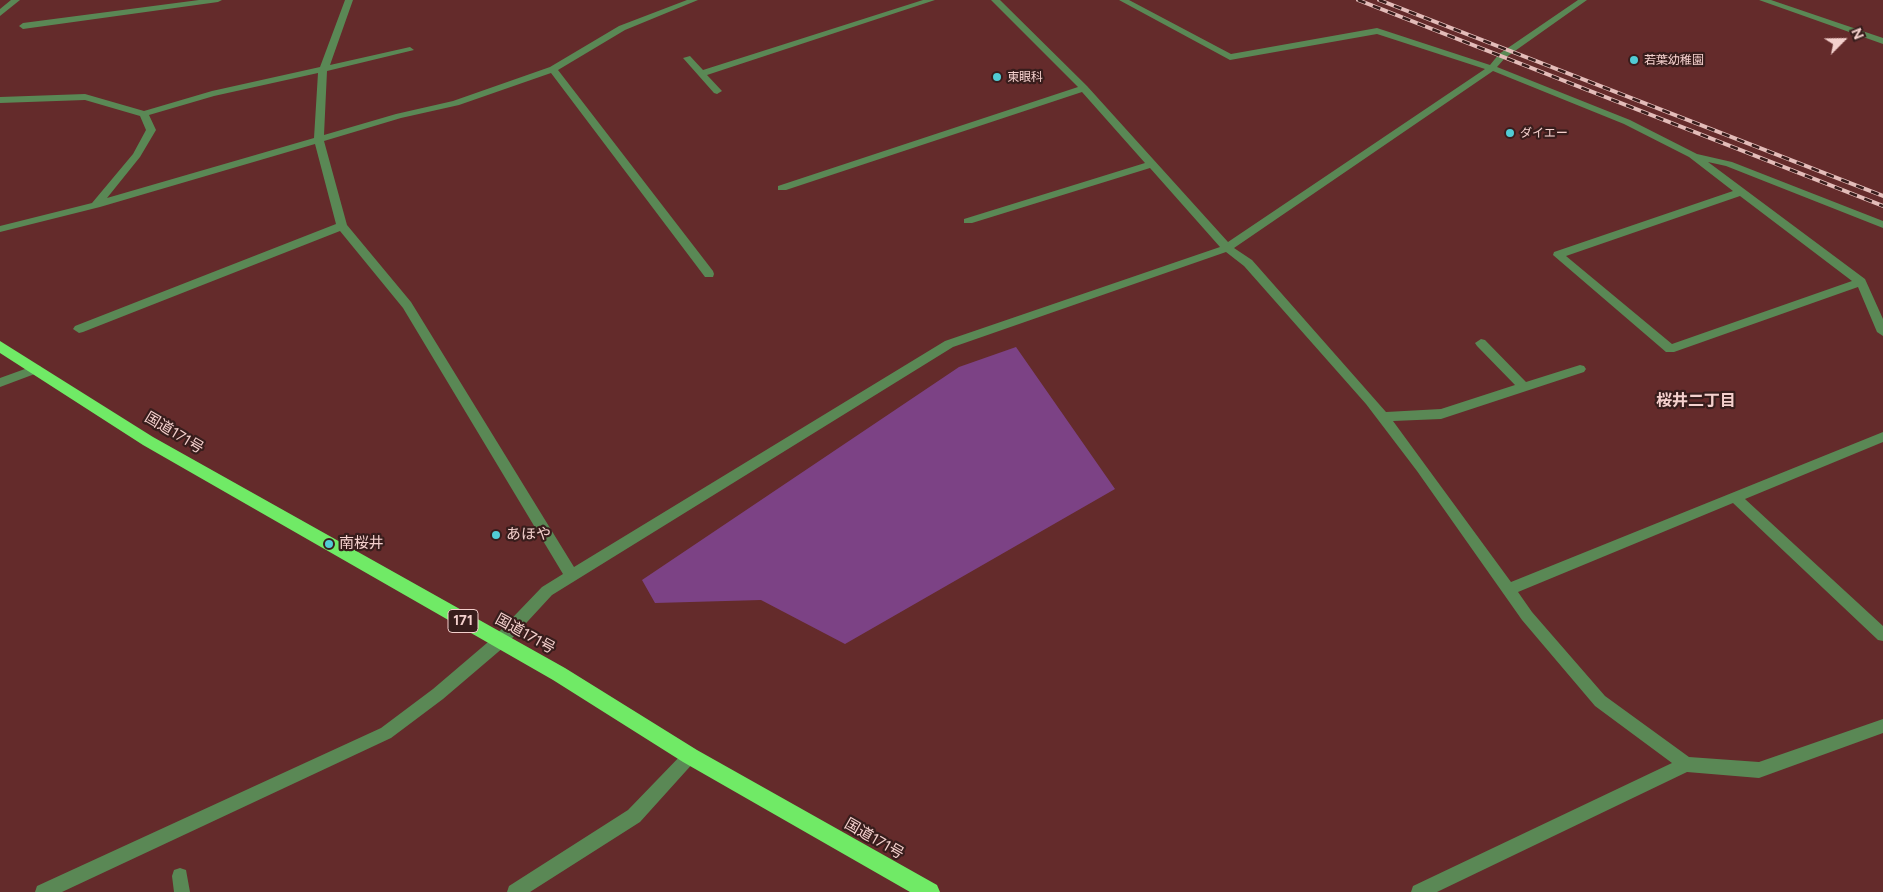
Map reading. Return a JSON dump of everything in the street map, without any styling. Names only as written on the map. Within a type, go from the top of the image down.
[{"type":"highway","name":"国道171号","points":[[0,346],[148,441],[499,642],[559,674],[690,756],[930,892]]},
{"type":"street","points":[[0,13],[16,0]]},
{"type":"street","points":[[24,26],[218,0]]},
{"type":"street","points":[[0,229],[96,205],[319,141],[398,116],[456,103],[552,69],[588,50],[622,28],[694,0]]},
{"type":"street","points":[[701,74],[931,0]]},
{"type":"street","points":[[995,0],[1084,88],[1227,248],[1248,263],[1383,418],[1527,616],[1600,701],[1686,764]]},
{"type":"street","points":[[1123,0],[1230,57],[1376,31],[1492,68],[1627,122],[1692,155],[1861,282],[1883,332]]},
{"type":"street","points":[[43,892],[386,733],[438,694],[499,642],[547,591],[949,344],[1227,248],[1492,68],[1502,56],[1583,0]]},
{"type":"street","points":[[1763,0],[1883,41]]},
{"type":"street","points":[[351,1],[323,71],[319,141],[342,226],[407,305],[571,575]]},
{"type":"street","points":[[0,100],[85,97],[144,114],[212,94],[323,71],[410,50]]},
{"type":"street","points":[[687,58],[717,92]]},
{"type":"street","points":[[552,69],[709,274]]},
{"type":"street","points":[[782,188],[1084,88]]},
{"type":"street","points":[[96,205],[137,155],[151,130],[144,114]]},
{"type":"street","points":[[1692,155],[1729,164],[1883,225]]},
{"type":"street","points":[[968,222],[1152,164]]},
{"type":"street","points":[[1741,192],[1558,255],[1670,350],[1861,282]]},
{"type":"street","points":[[79,329],[342,226]]},
{"type":"street","points":[[1481,343],[1524,387]]},
{"type":"street","points":[[0,383],[36,369]]},
{"type":"street","points":[[1383,418],[1441,414],[1580,369]]},
{"type":"street","points":[[1508,589],[1883,437]]},
{"type":"street","points":[[1735,497],[1883,635]]},
{"type":"street","points":[[1419,892],[1686,764],[1759,770],[1883,726]]},
{"type":"street","points":[[525,890],[634,816],[690,756]]},
{"type":"shaded area","points":[[1016,347],[1115,489],[845,644],[761,600],[655,603],[642,580],[959,367]]},
{"type":"railway","points":[[1358,0],[1883,206]]},
{"type":"railway","points":[[1379,0],[1883,196]]},
{"type":"place","name":"若葉幼稚園","points":[[1634,60]]},
{"type":"place","name":"東眼科","points":[[997,77]]},
{"type":"place","name":"ダイエー","points":[[1510,133]]},
{"type":"place","name":"あほや","points":[[496,535]]},
{"type":"place","name":"南桜井","points":[[329,544]]},
{"type":"district","name":"桜井二丁目","points":[[1696,401]]}]
